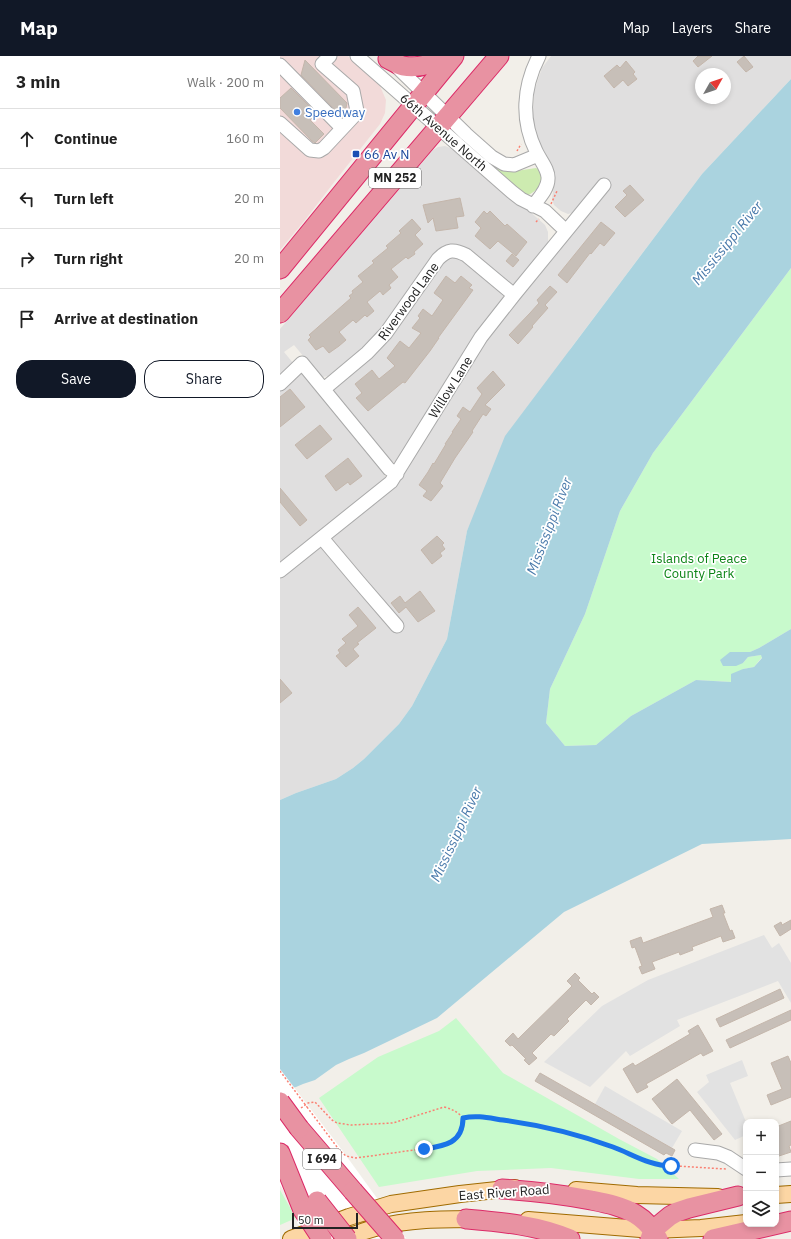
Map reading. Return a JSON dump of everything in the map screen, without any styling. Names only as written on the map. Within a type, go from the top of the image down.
[{"type":"highway","points":[[387,58],[402,66],[422,67],[438,61],[446,56]]},
{"type":"highway","name":"MN 252","points":[[323,216],[454,56]]},
{"type":"highway","name":"MN 252","points":[[280,313],[499,56]]},
{"type":"highway","points":[[280,261],[323,216]]},
{"type":"highway","points":[[280,269],[323,216]]},
{"type":"highway","name":"I 694","points":[[280,1102],[298,1120],[382,1239]]},
{"type":"highway","points":[[298,1120],[395,1239]]},
{"type":"highway","points":[[280,1153],[303,1210],[322,1239]]},
{"type":"highway","name":"I 694","points":[[280,1153],[347,1239]]},
{"type":"highway","points":[[502,1189],[550,1193],[609,1204],[634,1213],[641,1218],[654,1236],[670,1216],[676,1212],[742,1196]]},
{"type":"highway","points":[[466,1219],[513,1224],[540,1229],[570,1239]]},
{"type":"highway","points":[[714,1239],[791,1221]]},
{"type":"main road","name":"East River Road","points":[[291,1239],[343,1219],[392,1204],[502,1189],[549,1188],[637,1195],[742,1196]]},
{"type":"main road","points":[[779,1195],[791,1194]]},
{"type":"main road","points":[[779,1218],[791,1216]]},
{"type":"main road","name":"East River Road","points":[[342,1239],[386,1225],[423,1220],[517,1219],[654,1236],[743,1223]]},
{"type":"street","name":"66th Avenue North","points":[[358,56],[419,99],[443,121],[512,192],[533,206],[545,211],[566,231]]},
{"type":"street","points":[[533,206],[545,190],[548,181],[547,171],[531,141],[526,117],[529,80],[539,56]]},
{"type":"street","name":"66th Avenue North","points":[[387,58],[419,99]]},
{"type":"street","points":[[280,123],[310,150],[318,151],[324,148],[357,111],[353,91],[322,59]]},
{"type":"street","points":[[280,65],[342,128]]},
{"type":"street","name":"66th Avenue North","points":[[443,121],[504,164],[514,165],[538,155]]},
{"type":"street","name":"Willow Lane","points":[[280,571],[387,486],[397,474],[481,337],[604,186]]},
{"type":"street","name":"Riverwood Lane","points":[[324,389],[377,344],[438,259],[444,253],[452,250],[466,255],[514,295]]},
{"type":"street","points":[[280,384],[302,363],[389,469],[397,474]]},
{"type":"street","points":[[322,538],[397,626]]},
{"type":"street","points":[[695,1150],[718,1153],[728,1157],[743,1167]]},
{"type":"street","points":[[779,1170],[791,1169]]},
{"type":"path","points":[[515,153],[519,150],[521,141]]},
{"type":"path","points":[[280,1071],[340,1151],[346,1156],[356,1158],[448,1144],[457,1138],[461,1130],[463,1118]]},
{"type":"path","points":[[298,1120],[308,1103],[315,1102],[332,1120],[337,1123],[351,1125],[393,1123],[444,1107],[450,1108],[463,1118],[484,1117],[538,1126],[591,1140],[658,1165],[730,1169]]},
{"type":"shaded area","points":[[280,56],[348,56],[380,86],[386,100],[385,113],[380,124],[280,250]]},
{"type":"shaded area","points":[[551,56],[791,56],[791,79],[702,174],[571,348],[467,531],[447,639],[412,706],[399,724],[353,768],[336,779],[280,800],[280,579],[401,479],[484,344],[518,300],[575,212],[568,214],[561,211],[554,205],[552,199],[555,177],[536,135],[533,116],[534,91],[542,68]]},
{"type":"shaded area","points":[[445,146],[482,169],[545,225],[548,232],[548,242],[542,253],[514,284],[510,284],[451,246],[366,346],[328,376],[323,377],[319,375],[294,345],[284,352],[384,473],[386,480],[280,565],[280,329],[433,150],[438,147]]},
{"type":"shaded area","points":[[448,256],[459,258],[503,293],[504,300],[398,461],[393,462],[389,460],[333,389]]},
{"type":"shaded area","points":[[764,935],[772,948],[779,943],[791,963],[791,1003],[778,981],[677,1020],[680,1026],[630,1056],[626,1051],[590,1087],[544,1062],[602,1006],[648,980]]},
{"type":"shaded area","points":[[742,1060],[748,1076],[730,1083],[745,1119],[743,1119],[743,1136],[735,1140],[697,1092],[709,1082],[706,1075]]},
{"type":"shaded area","points":[[605,1086],[682,1131],[672,1148],[595,1104]]},
{"type":"green space","points":[[498,168],[516,171],[536,168],[540,171],[543,181],[531,194],[525,196],[495,171]]},
{"type":"green space","name":"Islands of Peace County Park","points":[[791,268],[791,629],[750,652],[730,652],[743,663],[748,657],[761,655],[762,657],[754,667],[743,669],[731,682],[696,680],[631,716],[596,745],[565,746],[546,723],[550,689],[585,614],[620,511],[653,453]]},
{"type":"green space","points":[[456,1018],[503,1073],[657,1159],[679,1179],[639,1179],[551,1168],[477,1171],[379,1187],[319,1098],[378,1057],[439,1031]]},
{"type":"green space","points":[[280,1190],[296,1218],[280,1225]]},
{"type":"water","name":"Mississippi River","points":[[791,79],[791,268],[653,453],[620,511],[585,614],[550,689],[546,723],[565,746],[596,745],[631,716],[696,680],[731,682],[731,674],[743,669],[754,667],[762,658],[761,655],[748,657],[743,663],[736,666],[723,666],[720,660],[730,652],[750,652],[791,629],[791,839],[702,844],[564,912],[437,1018],[336,1065],[315,1080],[280,1091],[280,800],[336,779],[353,768],[399,724],[412,706],[447,639],[467,531],[505,436],[702,174]]},
{"type":"pier","points":[[280,1069],[342,1150],[406,1238],[315,1239],[280,1185]]},
{"type":"building","points":[[698,56],[712,56],[698,67],[693,61]]},
{"type":"building","points":[[744,56],[753,67],[746,72],[737,62]]},
{"type":"building","points":[[305,60],[347,103],[345,113],[342,117],[301,75]]},
{"type":"building","points":[[626,61],[635,72],[633,74],[637,79],[628,86],[623,80],[614,88],[604,76],[617,65],[620,68]]},
{"type":"building","points":[[291,88],[317,114],[310,120],[324,134],[315,143],[280,108],[280,98]]},
{"type":"building","points":[[630,185],[644,200],[625,217],[615,207],[627,195],[623,191]]},
{"type":"building","points":[[460,198],[464,216],[456,217],[458,228],[436,231],[433,218],[428,223],[423,205]]},
{"type":"building","points":[[484,211],[487,214],[490,211],[505,226],[507,224],[527,242],[516,256],[498,241],[490,249],[475,236],[481,228],[475,222]]},
{"type":"building","points":[[412,219],[421,229],[415,235],[423,244],[414,252],[415,254],[408,259],[406,257],[391,269],[398,277],[389,285],[391,288],[383,295],[380,291],[367,302],[374,311],[367,317],[365,315],[356,323],[353,320],[339,332],[346,340],[339,346],[329,353],[323,346],[316,350],[308,340],[311,337],[309,335],[351,298],[349,296],[353,293],[352,291],[363,282],[358,276],[374,263],[372,261],[388,248],[386,246],[401,233],[399,231]]},
{"type":"building","points":[[601,222],[615,233],[604,246],[600,243],[591,254],[590,253],[567,283],[558,275]]},
{"type":"building","points":[[512,254],[519,260],[513,267],[506,261]]},
{"type":"building","points":[[446,276],[455,283],[461,276],[472,285],[469,288],[473,290],[430,351],[405,383],[403,382],[368,411],[356,398],[362,393],[355,384],[372,370],[379,379],[395,366],[387,358],[400,341],[409,348],[421,333],[412,328],[420,318],[418,316],[423,309],[432,316],[443,300],[434,293]]},
{"type":"building","points":[[550,286],[557,292],[545,305],[548,308],[518,344],[509,335],[539,303],[537,300]]},
{"type":"building","points":[[493,371],[505,385],[485,405],[491,409],[486,416],[483,414],[440,483],[443,486],[431,501],[423,496],[427,491],[419,485],[433,463],[434,464],[461,419],[457,416],[463,407],[470,412],[482,394],[477,388]]},
{"type":"building","points":[[290,389],[305,407],[280,427],[280,397]]},
{"type":"building","points":[[320,425],[332,439],[307,459],[295,445]]},
{"type":"building","points":[[348,458],[362,476],[350,485],[348,482],[336,491],[325,476]]},
{"type":"building","points":[[280,488],[307,520],[300,526],[280,502]]},
{"type":"building","points":[[437,536],[444,543],[442,545],[445,549],[440,553],[442,556],[432,564],[421,550]]},
{"type":"building","points":[[420,591],[435,611],[418,622],[406,607],[399,613],[391,603],[400,596],[405,603]]},
{"type":"building","points":[[358,607],[376,628],[357,643],[359,644],[353,649],[359,656],[346,667],[336,656],[340,653],[338,650],[346,643],[342,639],[358,626],[349,615]]},
{"type":"building","points":[[280,679],[292,693],[280,703]]},
{"type":"building","points":[[722,905],[725,913],[723,913],[730,931],[732,930],[735,938],[723,942],[721,936],[692,947],[693,950],[680,955],[679,952],[652,962],[655,969],[642,974],[639,967],[642,966],[635,947],[632,948],[630,941],[641,937],[643,943],[713,917],[710,909]]},
{"type":"building","points":[[791,920],[791,929],[780,936],[774,926],[781,922],[782,925]]},
{"type":"building","points":[[575,973],[580,978],[578,980],[592,994],[594,992],[599,997],[591,1005],[586,1000],[567,1019],[569,1021],[554,1036],[551,1034],[532,1053],[537,1058],[529,1065],[524,1060],[526,1059],[512,1045],[510,1046],[505,1041],[513,1033],[518,1039],[572,986],[567,981]]},
{"type":"building","points":[[780,989],[784,998],[720,1027],[716,1019]]},
{"type":"building","points":[[791,1010],[791,1020],[730,1048],[726,1040]]},
{"type":"building","points":[[698,1025],[713,1051],[703,1056],[701,1053],[646,1084],[648,1087],[637,1093],[623,1069],[633,1063],[635,1066],[690,1034],[688,1031]]},
{"type":"building","points":[[788,1056],[791,1063],[791,1097],[771,1105],[767,1095],[782,1089],[771,1063]]},
{"type":"building","points":[[540,1073],[675,1150],[672,1156],[666,1153],[664,1155],[535,1081]]},
{"type":"building","points":[[677,1079],[722,1134],[714,1140],[690,1110],[672,1124],[652,1099]]},
{"type":"building","points":[[791,1121],[791,1145],[789,1146],[791,1152],[779,1156],[779,1155],[779,1126]]},
{"type":"place","name":"Speedway","points":[[297,112]]},
{"type":"place","name":"66 Av N","points":[[356,154]]},
{"type":"route","points":[[424,1149],[442,1146],[455,1140],[461,1130],[463,1118],[478,1116],[538,1126],[576,1135],[607,1145],[654,1164],[671,1166]]}]
